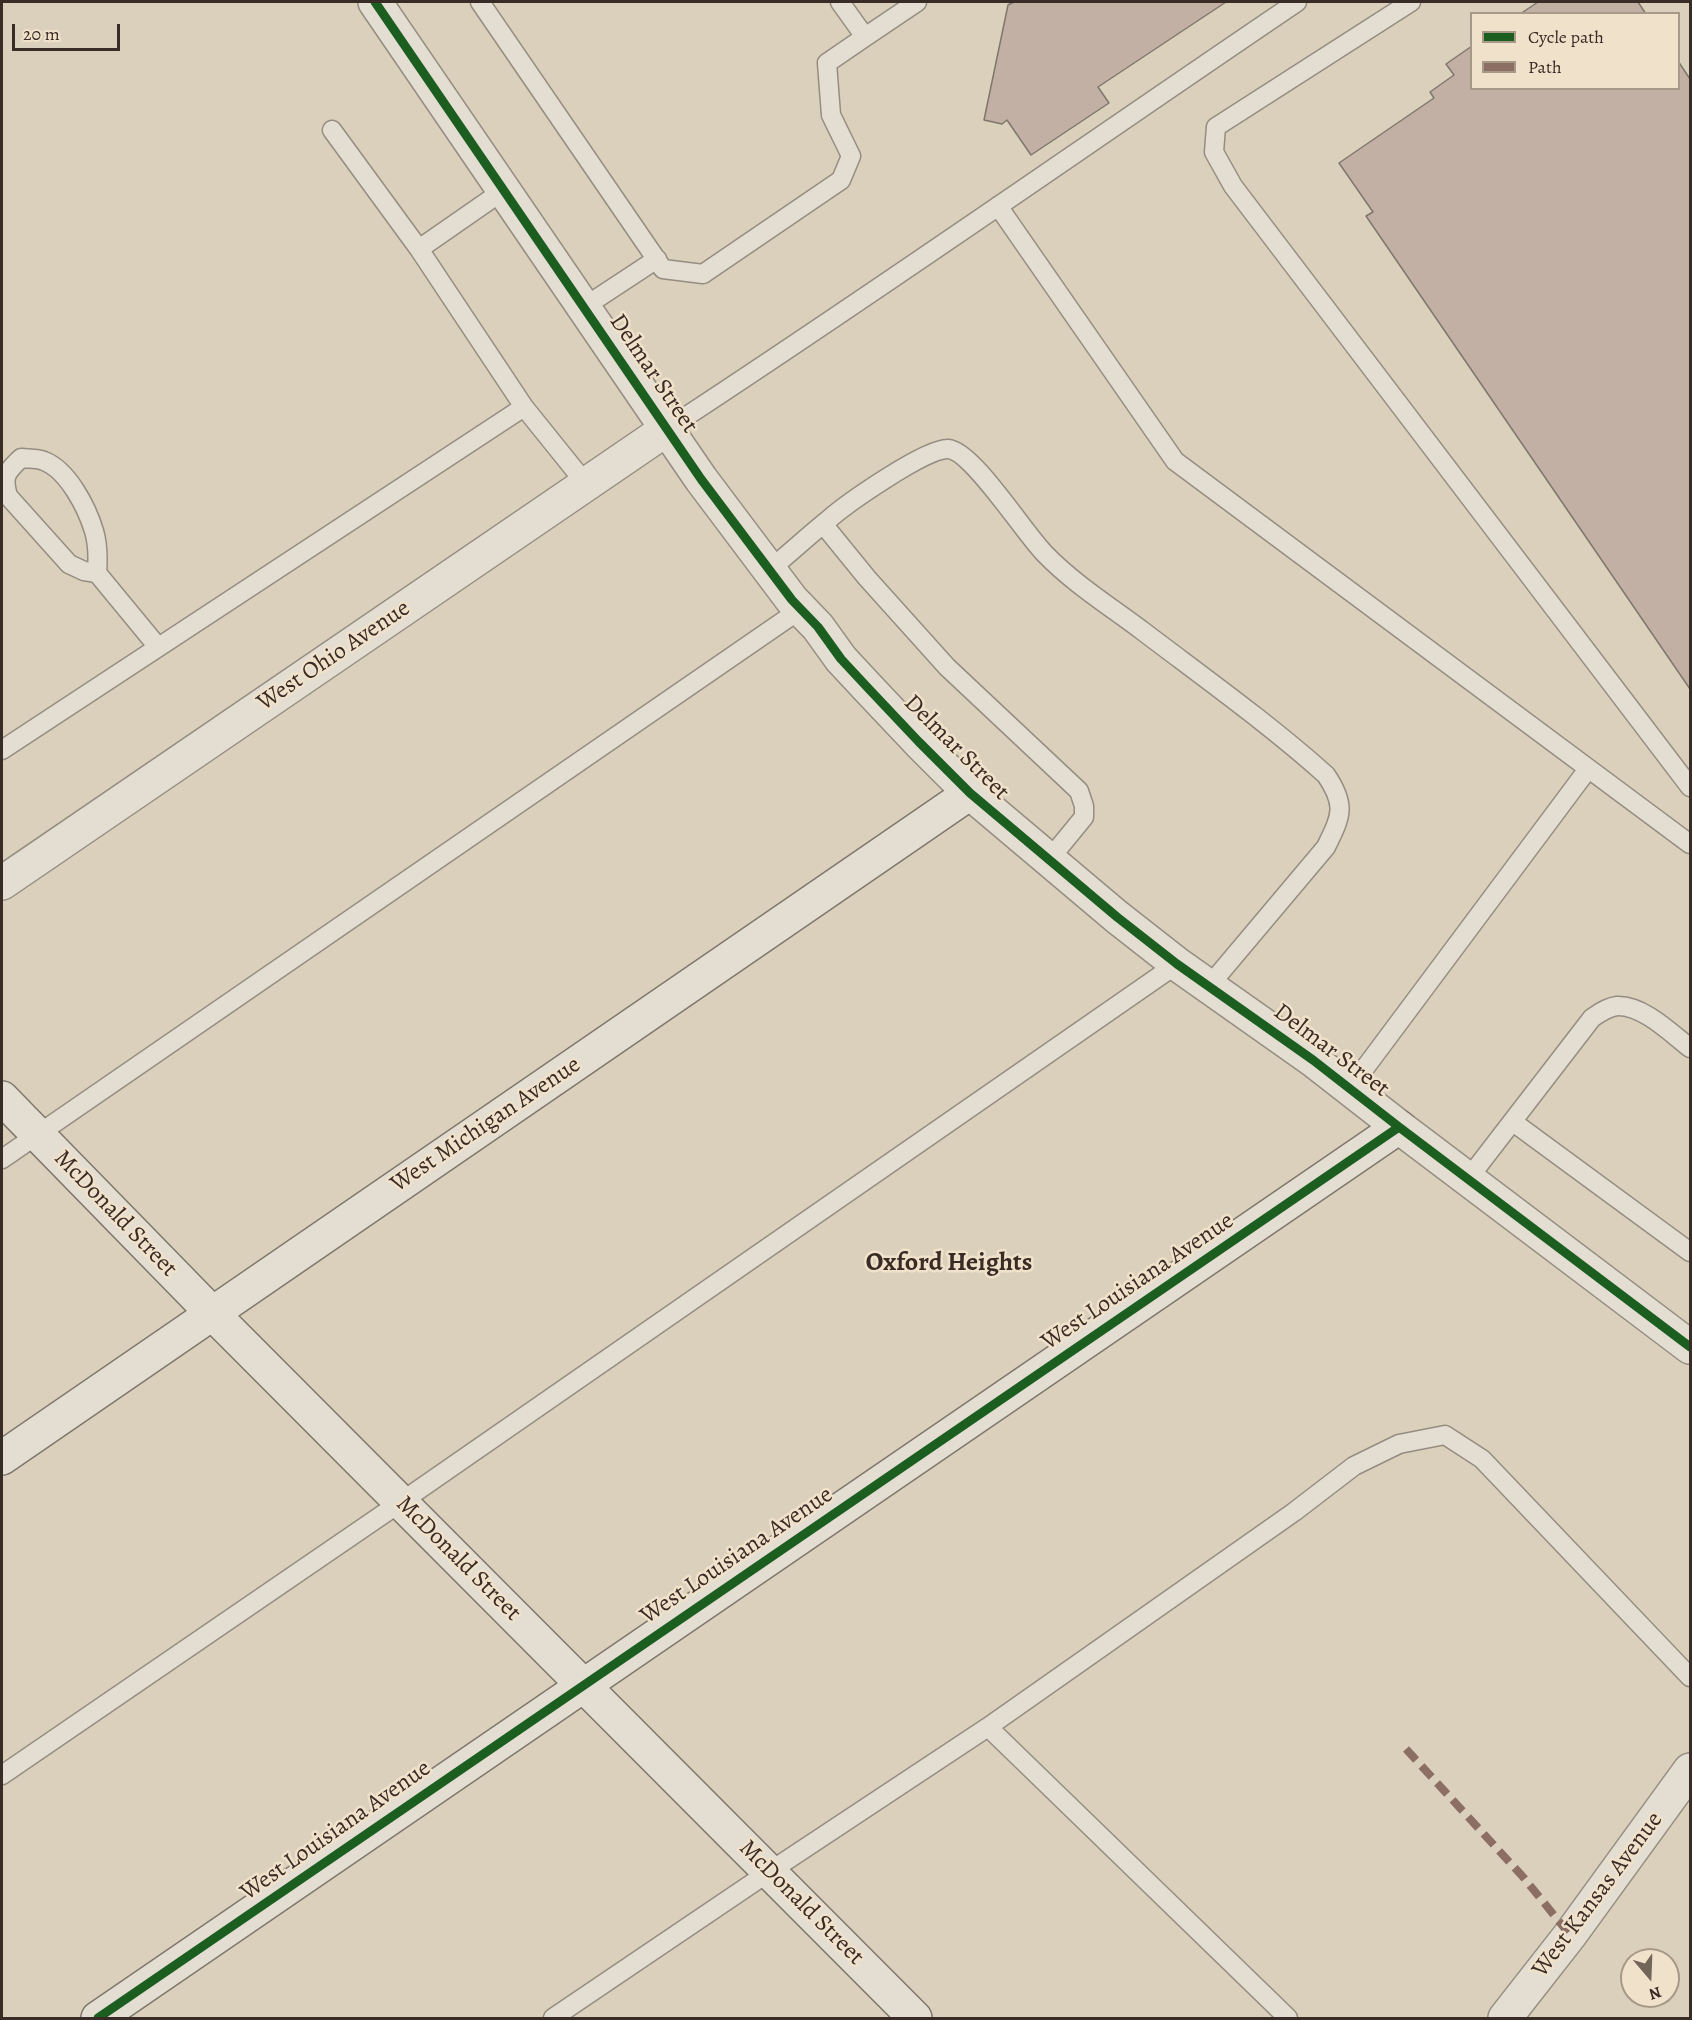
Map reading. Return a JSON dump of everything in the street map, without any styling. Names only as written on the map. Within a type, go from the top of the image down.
[{"type":"street","name":"Delmar Street","points":[[375,2],[700,479],[801,609],[868,688],[970,793],[1048,861],[1177,964],[1304,1053],[1690,1347]]},
{"type":"street","name":"West Ohio Avenue","points":[[2,883],[667,429]]},
{"type":"street","name":"West Michigan Avenue","points":[[2,1458],[970,793]]},
{"type":"street","name":"McDonald Street","points":[[2,1098],[212,1313],[915,2019]]},
{"type":"street","name":"West Louisiana Avenue","points":[[98,2019],[583,1684],[1399,1127]]},
{"type":"street","name":"West Kansas Avenue","points":[[1505,2019],[1570,1935],[1690,1770]]},
{"type":"lane","points":[[480,2],[663,269],[703,274],[841,180],[851,156],[831,115],[827,63],[917,2]]},
{"type":"lane","points":[[840,2],[865,37]]},
{"type":"lane","points":[[667,429],[1297,2]]},
{"type":"lane","points":[[1411,2],[1216,127],[1214,152],[1233,186],[1690,787]]},
{"type":"lane","points":[[332,129],[419,249],[524,407],[586,484]]},
{"type":"lane","points":[[419,249],[504,190]]},
{"type":"lane","points":[[998,206],[1175,461],[1690,844]]},
{"type":"lane","points":[[584,307],[657,259]]},
{"type":"lane","points":[[2,750],[524,407]]},
{"type":"lane","points":[[770,570],[823,524],[920,458],[929,453],[948,449],[962,453],[977,468],[1020,526],[1045,554],[1080,584],[1230,697],[1326,775],[1334,787],[1340,804],[1339,820],[1326,847],[1209,986]]},
{"type":"lane","points":[[97,573],[98,555],[95,532],[82,502],[65,475],[44,461],[21,458],[7,471],[4,482],[8,496],[69,564],[84,571],[97,573],[158,647]]},
{"type":"lane","points":[[823,524],[867,578],[947,667],[1079,791],[1084,806],[1084,817],[1048,861]]},
{"type":"lane","points":[[2,1159],[801,609]]},
{"type":"lane","points":[[1350,1088],[1588,769]]},
{"type":"lane","points":[[2,1775],[401,1502],[1177,964]]},
{"type":"lane","points":[[1468,1179],[1592,1018],[1603,1011],[1617,1006],[1639,1009],[1690,1048]]},
{"type":"lane","points":[[1513,1122],[1690,1252]]},
{"type":"lane","points":[[553,2019],[988,1727],[1284,1519],[1354,1466],[1399,1444],[1444,1435],[1482,1459],[1690,1677]]},
{"type":"lane","points":[[988,1727],[1288,2019]]},
{"type":"building","points":[[1014,2],[1226,2],[1098,87],[1109,103],[1031,155],[1007,120],[1002,124],[984,120],[1008,5]]},
{"type":"building","points":[[1538,2],[1638,2],[1645,12],[1523,12]]},
{"type":"building","points":[[1470,47],[1470,90],[1680,90],[1680,64],[1690,79],[1690,689],[1366,216],[1373,212],[1339,163],[1434,98],[1430,92],[1454,75],[1446,64]]},
{"type":"marked path","points":[[1406,1749],[1524,1878],[1570,1935]]},
{"type":"cycle path","points":[[375,2],[701,479],[792,600],[818,627],[841,659],[919,742],[970,793],[1117,917],[1177,964],[1313,1060],[1690,1347]]},
{"type":"cycle path","points":[[98,2018],[1399,1127]]},
{"type":"district","name":"Oxford Heights","points":[[949,1264]]}]
